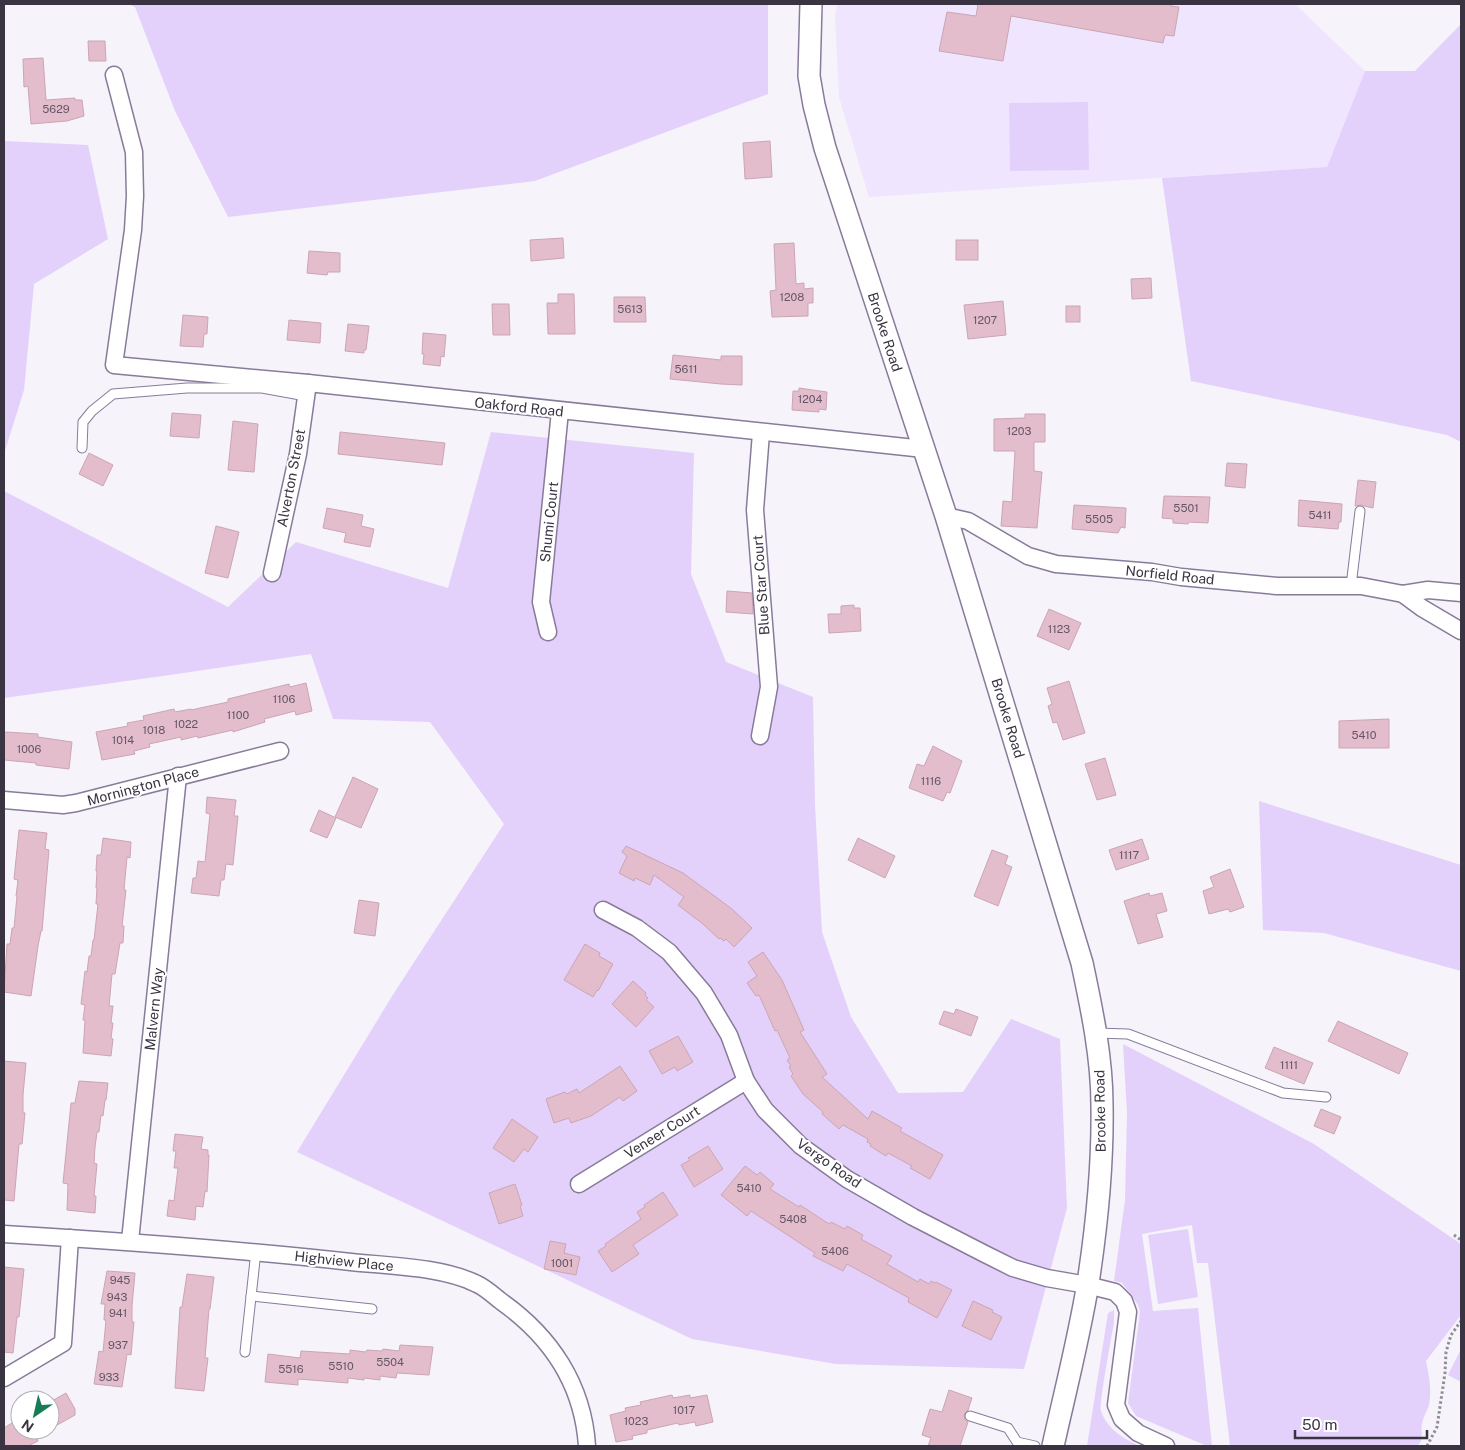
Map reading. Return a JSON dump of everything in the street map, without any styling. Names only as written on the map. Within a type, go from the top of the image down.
[{"type":"street","name":"Brooke Road","points":[[811,4],[808,76],[816,114],[839,194],[946,516],[1082,963],[1094,1020],[1102,1104],[1101,1168],[1096,1226],[1088,1284],[1053,1446]]},
{"type":"street","name":"Oakford Road","points":[[114,75],[134,152],[135,196],[133,230],[114,366],[307,389],[560,411],[924,449]]},
{"type":"street","name":"Alverton Street","points":[[272,573],[298,454],[307,389]]},
{"type":"street","name":"Shumi Court","points":[[548,632],[541,602],[560,411]]},
{"type":"street","name":"Blue Star Court","points":[[760,736],[769,687],[756,510],[761,433]]},
{"type":"street","name":"Norfield Road","points":[[946,516],[968,521],[1028,556],[1056,564],[1152,572],[1277,586],[1361,586],[1404,594],[1428,590],[1461,593]]},
{"type":"street","name":"Norfield Road","points":[[1404,594],[1422,608],[1461,631]]},
{"type":"street","name":"Mornington Place","points":[[4,800],[70,804],[280,751]]},
{"type":"street","name":"Malvern Way","points":[[130,1241],[178,776]]},
{"type":"street","name":"Vergo Road","points":[[603,910],[637,928],[669,952],[704,992],[729,1035],[746,1081],[765,1110],[801,1146],[847,1179],[913,1217],[1013,1268],[1047,1278],[1088,1284],[1115,1292],[1124,1301],[1128,1312],[1116,1404],[1122,1420],[1138,1433],[1166,1446]]},
{"type":"street","name":"Veneer Court","points":[[579,1184],[746,1081]]},
{"type":"street","name":"Highview Place","points":[[4,1234],[256,1251],[442,1272],[478,1284],[524,1318],[534,1327],[554,1352],[567,1372],[583,1414],[587,1446]]},
{"type":"street","points":[[4,1378],[63,1343],[70,1238]]},
{"type":"lane","points":[[82,448],[83,422],[92,411],[113,394],[188,388],[307,389]]},
{"type":"lane","points":[[1351,586],[1360,511]]},
{"type":"lane","points":[[1096,1033],[1128,1034],[1282,1094],[1326,1097]]},
{"type":"lane","points":[[244,1352],[256,1251]]},
{"type":"lane","points":[[251,1296],[372,1309]]},
{"type":"lane","points":[[970,1416],[1008,1428],[1017,1442],[1035,1446]]},
{"type":"path","points":[[1454,1235],[1461,1240]]},
{"type":"path","points":[[1427,1446],[1437,1427],[1445,1373],[1446,1352],[1451,1335],[1461,1322]]},
{"type":"shaded area","points":[[128,4],[768,4],[768,94],[535,181],[228,217],[175,111],[135,7]]},
{"type":"shaded area","points":[[837,4],[1295,4],[1365,71],[1327,167],[869,197],[839,97],[835,18]]},
{"type":"shaded area","points":[[1461,24],[1461,442],[1447,435],[1191,381],[1162,178],[1327,167],[1365,71],[1415,71]]},
{"type":"shaded area","points":[[1088,102],[1089,170],[1010,171],[1009,103]]},
{"type":"shaded area","points":[[4,141],[88,145],[108,239],[34,284],[24,390],[4,454]]},
{"type":"shaded area","points":[[491,432],[694,453],[691,574],[726,662],[813,697],[815,805],[822,932],[851,1017],[898,1093],[963,1092],[1011,1019],[1060,1039],[1067,1208],[1024,1369],[836,1364],[692,1339],[297,1152],[394,993],[504,824],[430,722],[333,719],[311,654],[4,698],[4,491],[228,607],[296,542],[448,588]]},
{"type":"shaded area","points":[[1259,801],[1461,865],[1461,971],[1324,933],[1263,930]]},
{"type":"shaded area","points":[[1123,1044],[1314,1144],[1461,1244],[1461,1315],[1426,1361],[1430,1383],[1430,1399],[1423,1419],[1421,1441],[1417,1446],[1230,1446],[1208,1263],[1197,1263],[1192,1225],[1142,1234],[1153,1311],[1198,1308],[1212,1446],[1207,1446],[1136,1416],[1128,1403],[1140,1312],[1138,1305],[1122,1283],[1114,1281],[1125,1200],[1127,1113]]},
{"type":"shaded area","points":[[1188,1229],[1198,1297],[1158,1304],[1148,1235]]},
{"type":"shaded area","points":[[1114,1310],[1114,1322],[1101,1411],[1107,1423],[1117,1433],[1140,1446],[1087,1446],[1108,1313]]},
{"type":"shaded area","points":[[1461,1349],[1461,1382],[1448,1375]]},
{"type":"building","points":[[978,4],[1171,4],[1171,6],[1179,7],[1174,36],[1165,35],[1163,43],[1011,16],[1003,61],[939,51],[947,12],[976,16]]},
{"type":"building","points":[[88,41],[105,41],[106,61],[89,61]]},
{"type":"building","points":[[43,58],[46,100],[75,98],[75,100],[82,100],[84,116],[67,121],[31,124],[28,86],[24,87],[23,59]]},
{"type":"building","points":[[770,141],[772,177],[745,179],[743,143]]},
{"type":"building","points":[[563,238],[564,258],[531,261],[530,240]]},
{"type":"building","points":[[956,240],[978,240],[978,260],[956,260]]},
{"type":"building","points":[[794,243],[796,284],[804,283],[804,289],[813,288],[813,303],[808,303],[808,316],[772,317],[770,291],[776,290],[774,244]]},
{"type":"building","points":[[309,251],[340,253],[340,272],[328,272],[327,275],[307,273]]},
{"type":"building","points":[[1151,278],[1152,298],[1132,299],[1131,279]]},
{"type":"building","points":[[558,294],[574,294],[575,334],[548,334],[547,303],[558,303]]},
{"type":"building","points":[[614,297],[645,297],[646,322],[614,322]]},
{"type":"building","points":[[1003,301],[1006,335],[968,339],[964,305]]},
{"type":"building","points":[[492,304],[509,304],[510,335],[493,335]]},
{"type":"building","points":[[1066,306],[1080,306],[1080,322],[1066,322]]},
{"type":"building","points":[[183,315],[208,317],[207,334],[204,334],[203,347],[180,346]]},
{"type":"building","points":[[289,320],[321,323],[320,343],[287,340]]},
{"type":"building","points":[[348,324],[369,326],[364,353],[345,351]]},
{"type":"building","points":[[423,333],[446,335],[444,357],[441,356],[440,366],[423,364]]},
{"type":"building","points":[[673,355],[721,360],[721,356],[742,356],[742,385],[670,379]]},
{"type":"building","points":[[799,388],[827,392],[826,410],[819,409],[819,412],[792,410],[793,391],[799,391]]},
{"type":"building","points":[[172,413],[201,415],[199,438],[170,436]]},
{"type":"building","points":[[1025,414],[1045,414],[1045,442],[1034,442],[1034,471],[1042,472],[1037,528],[1001,526],[1003,501],[1012,502],[1015,451],[994,451],[994,419],[1025,418]]},
{"type":"building","points":[[233,421],[258,424],[254,472],[228,470]]},
{"type":"building","points":[[340,432],[445,443],[442,465],[338,454]]},
{"type":"building","points":[[89,453],[113,465],[103,486],[79,474]]},
{"type":"building","points":[[1227,463],[1247,464],[1245,488],[1225,486]]},
{"type":"building","points":[[1358,480],[1376,482],[1373,508],[1360,505],[1355,506]]},
{"type":"building","points":[[1164,496],[1210,497],[1208,523],[1173,523],[1173,519],[1162,518]]},
{"type":"building","points":[[1299,500],[1342,504],[1341,522],[1339,522],[1338,529],[1298,526]]},
{"type":"building","points":[[1074,505],[1126,508],[1125,528],[1121,527],[1118,533],[1072,529]]},
{"type":"building","points":[[327,508],[363,515],[361,526],[374,529],[370,547],[344,542],[346,533],[323,528]]},
{"type":"building","points":[[216,526],[239,532],[228,578],[205,573]]},
{"type":"building","points":[[727,591],[752,593],[753,614],[726,612]]},
{"type":"building","points":[[854,605],[854,608],[860,608],[861,631],[829,633],[828,614],[841,614],[841,606]]},
{"type":"building","points":[[1049,609],[1081,623],[1069,650],[1037,636]]},
{"type":"building","points":[[1069,681],[1085,733],[1063,740],[1057,722],[1053,723],[1048,706],[1052,704],[1047,688]]},
{"type":"building","points":[[306,683],[312,711],[296,715],[295,711],[264,719],[265,722],[233,732],[233,730],[181,740],[181,737],[149,744],[150,747],[134,751],[135,754],[102,760],[96,732],[128,726],[127,723],[144,720],[143,716],[174,709],[175,712],[191,710],[228,702],[228,699],[289,684],[290,687]]},
{"type":"building","points":[[1389,719],[1389,748],[1339,748],[1339,721]]},
{"type":"building","points":[[4,733],[38,734],[38,737],[72,742],[69,769],[4,760]]},
{"type":"building","points":[[933,746],[962,761],[950,793],[947,792],[943,801],[909,788],[917,764],[924,766]]},
{"type":"building","points":[[1105,758],[1116,795],[1097,800],[1085,764]]},
{"type":"building","points":[[353,777],[378,789],[361,828],[335,817]]},
{"type":"building","points":[[207,797],[236,800],[234,816],[238,816],[233,865],[226,864],[219,896],[191,893],[193,878],[196,878],[198,861],[205,862],[210,814],[206,813]]},
{"type":"building","points":[[319,810],[336,818],[327,838],[310,831]]},
{"type":"building","points":[[19,830],[47,833],[45,849],[49,850],[42,931],[31,996],[4,992],[7,944],[10,944],[12,928],[14,928],[17,896],[18,880],[14,879]]},
{"type":"building","points":[[103,838],[131,842],[130,858],[127,857],[124,890],[126,890],[122,926],[124,926],[123,943],[120,943],[115,974],[112,974],[109,1006],[113,1006],[111,1056],[83,1053],[85,1005],[81,1004],[85,971],[87,972],[94,940],[98,904],[96,904],[97,855],[101,855]]},
{"type":"building","points":[[858,838],[895,856],[885,878],[848,860]]},
{"type":"building","points":[[1142,839],[1149,859],[1116,870],[1109,850]]},
{"type":"building","points":[[626,846],[683,873],[732,909],[752,928],[734,947],[726,939],[724,941],[719,939],[678,905],[684,897],[654,875],[650,885],[635,878],[634,881],[619,873],[627,856],[622,852]]},
{"type":"building","points":[[992,850],[1008,856],[1005,864],[1012,867],[998,906],[974,896]]},
{"type":"building","points":[[1230,869],[1244,907],[1230,912],[1228,909],[1209,914],[1203,891],[1214,887],[1210,877]]},
{"type":"building","points":[[1149,893],[1150,896],[1162,893],[1167,911],[1156,914],[1163,937],[1138,944],[1124,901]]},
{"type":"building","points":[[359,900],[379,903],[375,936],[354,933]]},
{"type":"building","points":[[585,944],[600,953],[599,956],[613,964],[593,997],[564,980]]},
{"type":"building","points":[[763,952],[782,980],[804,1030],[800,1032],[827,1074],[822,1077],[868,1119],[872,1111],[902,1128],[900,1131],[943,1155],[930,1179],[910,1168],[912,1166],[888,1153],[886,1156],[870,1146],[871,1144],[867,1142],[868,1139],[843,1125],[839,1129],[803,1094],[791,1076],[793,1074],[789,1067],[791,1066],[787,1060],[790,1058],[777,1030],[775,1031],[759,995],[756,996],[747,983],[757,976],[748,962]]},
{"type":"building","points":[[633,981],[646,993],[645,995],[648,998],[646,1000],[654,1007],[636,1027],[612,1004]]},
{"type":"building","points":[[956,1009],[978,1017],[971,1036],[939,1024],[944,1011],[954,1014]]},
{"type":"building","points":[[1338,1021],[1408,1053],[1399,1074],[1328,1041]]},
{"type":"building","points":[[678,1036],[693,1062],[677,1071],[675,1067],[662,1074],[649,1051]]},
{"type":"building","points":[[1274,1047],[1313,1063],[1304,1084],[1265,1068]]},
{"type":"building","points":[[4,1061],[26,1063],[23,1095],[23,1112],[25,1113],[22,1144],[19,1144],[14,1201],[4,1200]]},
{"type":"building","points":[[620,1066],[637,1091],[623,1101],[620,1097],[591,1116],[571,1123],[569,1118],[554,1123],[546,1099],[565,1092],[567,1094],[577,1089],[579,1093]]},
{"type":"building","points":[[79,1081],[108,1083],[103,1116],[101,1115],[95,1147],[94,1163],[97,1164],[94,1196],[96,1196],[95,1213],[67,1210],[68,1184],[63,1183],[71,1103],[75,1103]]},
{"type":"building","points":[[1321,1109],[1341,1117],[1334,1134],[1314,1126]]},
{"type":"building","points":[[512,1119],[538,1137],[528,1152],[524,1149],[514,1162],[493,1148]]},
{"type":"building","points":[[175,1134],[203,1137],[201,1149],[208,1150],[207,1192],[205,1191],[203,1207],[196,1206],[195,1220],[167,1216],[169,1200],[174,1201],[178,1168],[174,1168]]},
{"type":"building","points":[[708,1146],[723,1169],[694,1187],[681,1165],[690,1160],[688,1158]]},
{"type":"building","points":[[745,1166],[757,1175],[760,1172],[774,1184],[770,1189],[799,1207],[800,1205],[829,1224],[831,1222],[845,1229],[847,1226],[863,1235],[861,1239],[892,1256],[887,1264],[918,1282],[920,1279],[929,1284],[931,1281],[936,1282],[952,1290],[937,1318],[908,1302],[909,1298],[847,1264],[843,1271],[813,1256],[815,1253],[751,1211],[747,1216],[721,1195]]},
{"type":"building","points":[[515,1184],[522,1205],[520,1206],[523,1216],[499,1224],[489,1193]]},
{"type":"building","points":[[663,1192],[678,1215],[633,1245],[639,1254],[612,1272],[598,1251],[641,1219],[637,1212]]},
{"type":"building","points":[[550,1241],[566,1244],[564,1253],[580,1257],[576,1275],[544,1269]]},
{"type":"building","points":[[4,1267],[24,1269],[13,1353],[4,1352]]},
{"type":"building","points":[[107,1271],[135,1273],[131,1355],[127,1354],[122,1387],[94,1384],[99,1351],[103,1352],[106,1320],[104,1320],[105,1304],[101,1304]]},
{"type":"building","points":[[187,1274],[214,1277],[209,1309],[205,1358],[208,1358],[204,1391],[175,1388],[180,1307],[182,1307]]},
{"type":"building","points":[[973,1301],[993,1310],[992,1312],[1002,1317],[991,1340],[962,1326]]},
{"type":"building","points":[[400,1345],[433,1347],[429,1375],[397,1373],[396,1378],[380,1376],[380,1380],[348,1378],[348,1383],[298,1379],[298,1385],[265,1382],[268,1354],[300,1358],[301,1351],[350,1354],[350,1350],[366,1352],[367,1350],[382,1351],[383,1349],[399,1351]]},
{"type":"building","points":[[949,1390],[972,1398],[964,1415],[965,1420],[968,1422],[960,1446],[928,1446],[931,1438],[922,1435],[930,1409],[942,1412]]},
{"type":"building","points":[[66,1393],[75,1409],[75,1415],[60,1423],[60,1396]]},
{"type":"building","points":[[672,1395],[673,1398],[690,1395],[690,1398],[707,1395],[713,1422],[696,1426],[695,1422],[679,1425],[678,1423],[647,1430],[647,1433],[632,1436],[633,1439],[616,1442],[610,1415],[626,1411],[625,1408],[641,1405],[640,1402]]},
{"type":"building","points":[[10,1424],[10,1440],[38,1441],[28,1446],[4,1446],[4,1428]]}]
